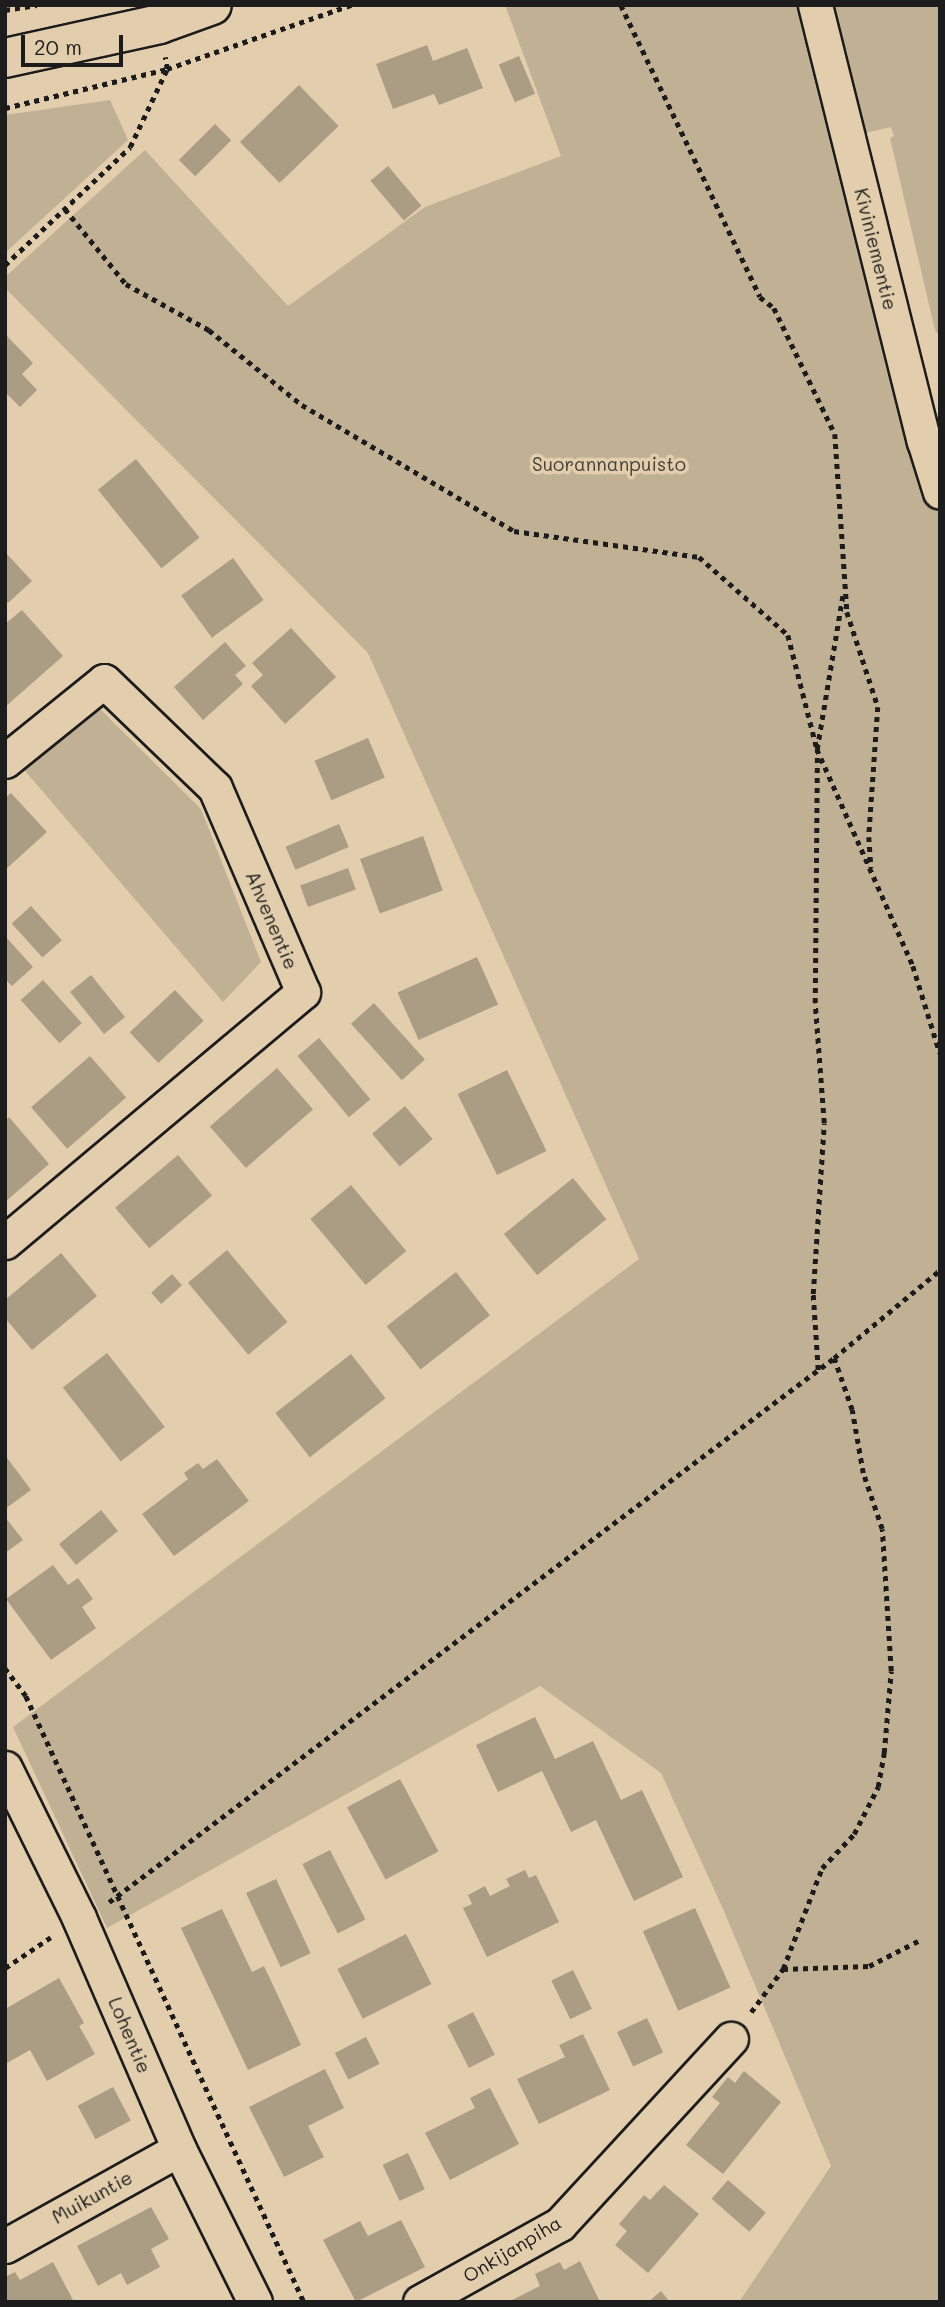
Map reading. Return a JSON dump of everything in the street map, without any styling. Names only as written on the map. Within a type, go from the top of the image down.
[{"type":"main road","points":[[5,58],[159,24],[212,5]]},
{"type":"street","name":"Kiviniementie","points":[[815,5],[923,441],[940,492]]},
{"type":"street","name":"Ahvenentie","points":[[5,761],[104,681],[215,788],[303,992],[5,1242]]},
{"type":"street","name":"Lohentie","points":[[5,1768],[79,1918],[179,2149],[255,2302]]},
{"type":"street","name":"Onkijanpiha","points":[[420,2302],[560,2224],[731,2039]]},
{"type":"street","name":"Muikuntie","points":[[5,2246],[179,2149]]},
{"type":"path","points":[[5,9],[37,5]]},
{"type":"path","points":[[5,108],[167,69],[351,5]]},
{"type":"path","points":[[621,5],[760,297],[774,308],[835,435],[847,612],[878,707],[869,837],[871,872]]},
{"type":"path","points":[[5,265],[130,147],[167,69],[159,24]]},
{"type":"path","points":[[65,209],[126,284],[209,330],[302,405],[514,531],[699,557],[788,635],[817,749],[913,966],[940,1053]]},
{"type":"path","points":[[818,1370],[813,1294],[824,1123],[815,1003],[817,749],[844,590]]},
{"type":"path","points":[[5,1968],[79,1918],[117,1898],[834,1358],[940,1270]]},
{"type":"path","points":[[731,2039],[783,1969],[822,1868],[854,1834],[878,1787],[884,1753],[891,1671],[882,1529],[863,1473],[852,1410],[834,1358]]},
{"type":"path","points":[[5,1668],[26,1696],[304,2302]]},
{"type":"path","points":[[783,1969],[869,1966],[918,1941]]},
{"type":"green space","name":"Suorannanpuisto","points":[[505,5],[809,5],[911,417],[940,509],[940,2302],[739,2302],[831,2166],[723,1909],[661,1773],[540,1686],[107,1928],[13,1727],[639,1259],[368,653],[5,288],[5,277],[145,150],[288,306],[425,207],[561,156]]},
{"type":"green space","points":[[820,5],[940,5],[940,332],[936,333],[934,326],[890,138],[894,136],[891,127],[852,136]]},
{"type":"green space","points":[[110,100],[128,140],[5,253],[5,115]]},
{"type":"green space","points":[[98,707],[201,809],[261,962],[223,1002],[20,765]]},
{"type":"building","points":[[427,45],[433,61],[467,48],[483,88],[439,105],[434,94],[393,109],[376,64]]},
{"type":"building","points":[[519,56],[535,94],[515,102],[499,65]]},
{"type":"building","points":[[299,85],[339,126],[280,183],[240,142]]},
{"type":"building","points":[[215,124],[231,140],[195,176],[179,160]]},
{"type":"building","points":[[388,166],[421,206],[404,221],[370,181]]},
{"type":"building","points":[[5,334],[33,363],[22,374],[37,390],[20,407],[5,392]]},
{"type":"building","points":[[136,459],[200,537],[161,568],[98,490]]},
{"type":"building","points":[[5,552],[32,581],[8,603],[5,599]]},
{"type":"building","points":[[233,558],[264,600],[212,638],[181,596]]},
{"type":"building","points":[[22,610],[63,656],[5,707],[5,624]]},
{"type":"building","points":[[291,628],[336,677],[285,724],[251,686],[263,675],[252,663]]},
{"type":"building","points":[[225,642],[246,666],[235,675],[243,684],[203,720],[174,687]]},
{"type":"building","points":[[368,738],[385,778],[331,800],[315,761]]},
{"type":"building","points":[[11,793],[47,832],[5,870],[5,798]]},
{"type":"building","points":[[339,824],[349,847],[295,870],[286,847]]},
{"type":"building","points":[[423,836],[443,891],[380,913],[360,859]]},
{"type":"building","points":[[348,868],[356,890],[308,907],[300,885]]},
{"type":"building","points":[[31,906],[62,940],[42,958],[12,923]]},
{"type":"building","points":[[5,936],[33,967],[12,986],[5,979]]},
{"type":"building","points":[[477,957],[498,1005],[419,1040],[398,992]]},
{"type":"building","points":[[91,975],[125,1017],[104,1034],[70,992]]},
{"type":"building","points":[[43,980],[82,1023],[60,1043],[21,1000]]},
{"type":"building","points":[[175,990],[204,1021],[158,1063],[130,1032]]},
{"type":"building","points":[[374,1003],[425,1059],[402,1080],[351,1024]]},
{"type":"building","points":[[319,1038],[370,1099],[349,1117],[298,1056]]},
{"type":"building","points":[[90,1056],[126,1098],[67,1149],[31,1107]]},
{"type":"building","points":[[277,1068],[313,1110],[246,1168],[210,1126]]},
{"type":"building","points":[[507,1070],[546,1151],[497,1175],[458,1094]]},
{"type":"building","points":[[405,1106],[433,1139],[400,1167],[372,1134]]},
{"type":"building","points":[[9,1117],[49,1164],[5,1202],[5,1121]]},
{"type":"building","points":[[178,1155],[212,1196],[149,1248],[115,1208]]},
{"type":"building","points":[[573,1178],[606,1219],[537,1275],[504,1234]]},
{"type":"building","points":[[351,1185],[406,1251],[366,1285],[310,1219]]},
{"type":"building","points":[[227,1250],[287,1322],[248,1355],[188,1283]]},
{"type":"building","points":[[61,1253],[97,1296],[32,1350],[5,1318],[5,1300]]},
{"type":"building","points":[[456,1272],[490,1315],[421,1370],[387,1326]]},
{"type":"building","points":[[172,1274],[182,1285],[161,1304],[151,1293]]},
{"type":"building","points":[[107,1353],[165,1427],[121,1462],[63,1387]]},
{"type":"building","points":[[351,1354],[385,1398],[310,1457],[275,1413]]},
{"type":"building","points":[[5,1455],[31,1490],[5,1509]]},
{"type":"building","points":[[217,1459],[249,1501],[174,1556],[142,1514],[188,1479],[184,1473],[198,1463],[203,1469]]},
{"type":"building","points":[[101,1510],[118,1531],[76,1565],[59,1544]]},
{"type":"building","points":[[5,1517],[23,1540],[5,1553]]},
{"type":"building","points":[[53,1565],[68,1585],[78,1578],[93,1599],[82,1607],[96,1628],[51,1660],[6,1599]]},
{"type":"building","points":[[535,1717],[555,1759],[593,1741],[621,1800],[642,1790],[683,1877],[634,1901],[596,1820],[571,1832],[542,1771],[498,1792],[476,1745]]},
{"type":"building","points":[[400,1779],[438,1851],[386,1880],[347,1807]]},
{"type":"building","points":[[330,1850],[365,1919],[338,1934],[302,1864]]},
{"type":"building","points":[[525,1870],[529,1878],[536,1875],[559,1922],[487,1957],[463,1908],[472,1904],[468,1895],[485,1886],[490,1896],[510,1886],[506,1879]]},
{"type":"building","points":[[276,1879],[311,1953],[281,1967],[246,1893]]},
{"type":"building","points":[[695,1908],[730,1987],[678,2011],[643,1931]]},
{"type":"building","points":[[222,1909],[252,1972],[264,1966],[301,2045],[248,2070],[181,1928]]},
{"type":"building","points":[[406,1934],[431,1984],[363,2019],[337,1969]]},
{"type":"building","points":[[573,1970],[592,2009],[570,2019],[551,1981]]},
{"type":"building","points":[[59,1978],[84,2023],[79,2026],[95,2054],[47,2081],[30,2050],[7,2063],[5,2009]]},
{"type":"building","points":[[473,2012],[495,2055],[469,2068],[447,2025]]},
{"type":"building","points":[[647,2018],[663,2052],[633,2066],[617,2032]]},
{"type":"building","points":[[583,2034],[610,2090],[539,2124],[517,2079],[565,2057],[559,2045]]},
{"type":"building","points":[[366,2037],[380,2064],[348,2080],[335,2053]]},
{"type":"building","points":[[325,2069],[344,2108],[308,2126],[324,2157],[284,2177],[249,2107]]},
{"type":"building","points":[[744,2071],[781,2102],[723,2174],[686,2145],[720,2103],[712,2097],[728,2077],[735,2083]]},
{"type":"building","points":[[113,2087],[131,2121],[96,2139],[78,2106]]},
{"type":"building","points":[[490,2088],[519,2144],[450,2180],[425,2133],[475,2108],[470,2098]]},
{"type":"building","points":[[408,2153],[425,2189],[400,2201],[383,2165]]},
{"type":"building","points":[[728,2180],[766,2213],[749,2232],[712,2199]]},
{"type":"building","points":[[664,2185],[699,2214],[648,2273],[615,2245],[627,2231],[619,2224],[644,2195],[650,2200]]},
{"type":"building","points":[[151,2207],[169,2239],[151,2249],[160,2267],[127,2285],[121,2273],[98,2286],[77,2246]]},
{"type":"building","points":[[401,2220],[425,2267],[356,2302],[323,2240],[360,2221],[368,2236]]},
{"type":"building","points":[[580,2261],[600,2302],[508,2302],[540,2286],[535,2274],[560,2262],[564,2270]]},
{"type":"building","points":[[53,2262],[74,2302],[5,2302],[5,2277],[15,2272],[20,2280]]},
{"type":"building","points":[[661,2291],[670,2302],[648,2302]]}]
